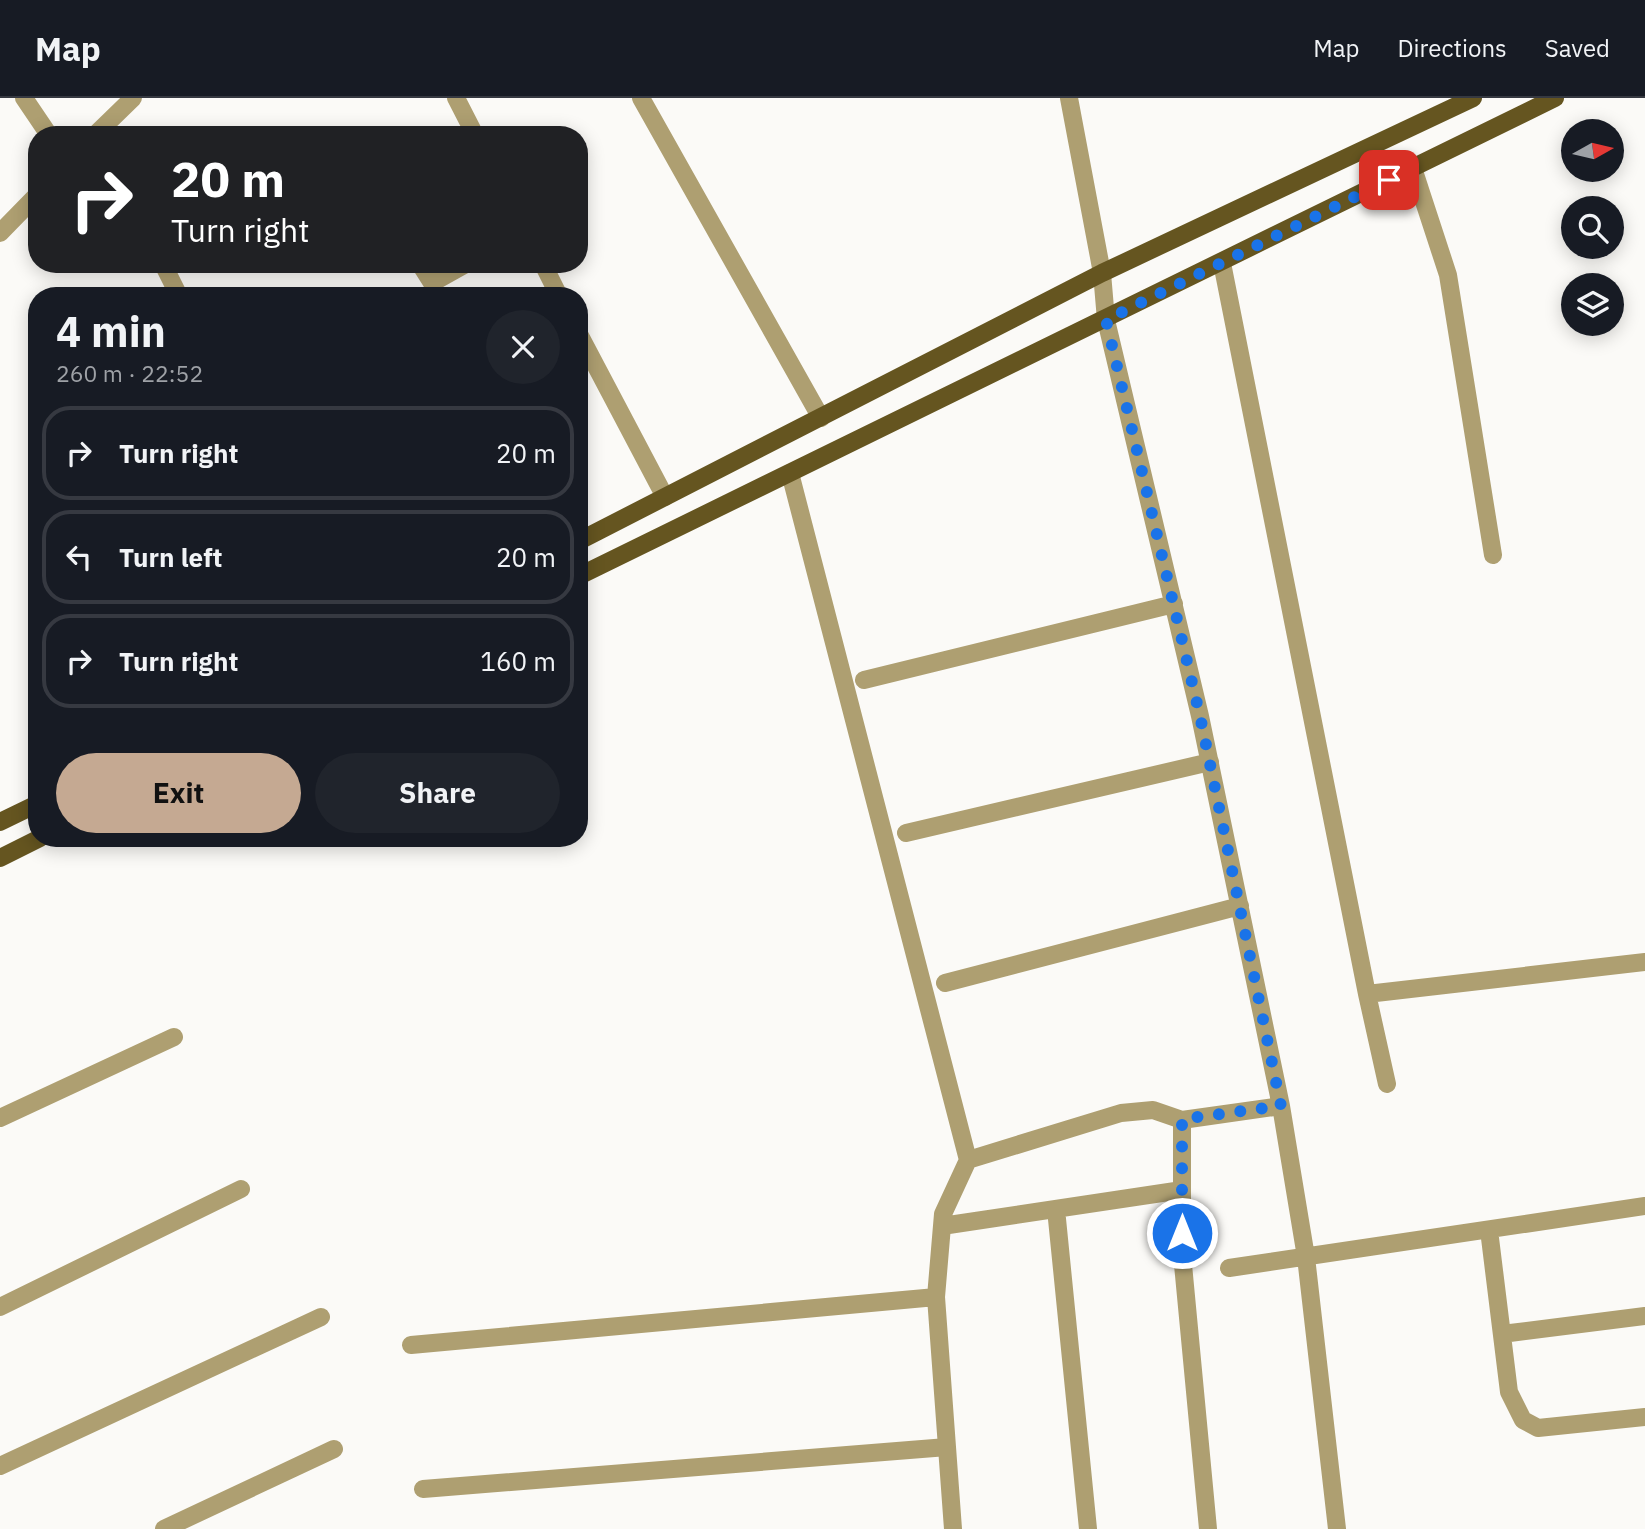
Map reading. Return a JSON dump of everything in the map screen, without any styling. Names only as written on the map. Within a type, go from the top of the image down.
[{"type":"main road","points":[[588,536],[1102,273],[1473,98]]},
{"type":"main road","points":[[588,572],[1555,98]]},
{"type":"main road","points":[[0,822],[28,808]]},
{"type":"main road","points":[[0,858],[28,844]]},
{"type":"street","points":[[24,98],[43,126]]},
{"type":"street","points":[[105,126],[133,98]]},
{"type":"street","points":[[456,98],[470,126]]},
{"type":"street","points":[[641,98],[821,418]]},
{"type":"street","points":[[1069,98],[1102,273],[1106,320],[1210,762],[1281,1106],[1306,1257],[1337,1529]]},
{"type":"street","points":[[1413,169],[1448,275],[1493,555]]},
{"type":"street","points":[[0,233],[28,204]]},
{"type":"street","points":[[1222,263],[1387,1084]]},
{"type":"street","points":[[426,273],[432,283],[450,273]]},
{"type":"street","points":[[588,351],[665,497]]},
{"type":"street","points":[[790,473],[968,1160],[943,1214],[936,1297],[953,1529]]},
{"type":"street","points":[[864,680],[1174,604]]},
{"type":"street","points":[[906,833],[1210,762]]},
{"type":"street","points":[[945,983],[1240,906]]},
{"type":"street","points":[[1367,994],[1645,962]]},
{"type":"street","points":[[0,1118],[174,1037]]},
{"type":"street","points":[[968,1160],[1121,1113],[1153,1110],[1182,1119],[1281,1106]]},
{"type":"street","points":[[1182,1119],[1182,1254],[1208,1529]]},
{"type":"street","points":[[0,1307],[241,1189]]},
{"type":"street","points":[[942,1226],[1182,1190]]},
{"type":"street","points":[[1229,1268],[1645,1206]]},
{"type":"street","points":[[1056,1209],[1088,1529]]},
{"type":"street","points":[[1489,1230],[1508,1392],[1523,1419],[1538,1428],[1645,1417]]},
{"type":"street","points":[[411,1345],[936,1297]]},
{"type":"street","points":[[1502,1334],[1645,1316]]},
{"type":"street","points":[[0,1466],[321,1317]]},
{"type":"street","points":[[423,1489],[947,1447]]},
{"type":"street","points":[[164,1529],[334,1449]]},
{"type":"route","points":[[1182,1233],[1182,1119],[1281,1106],[1200,716],[1106,320],[1389,180]]}]
